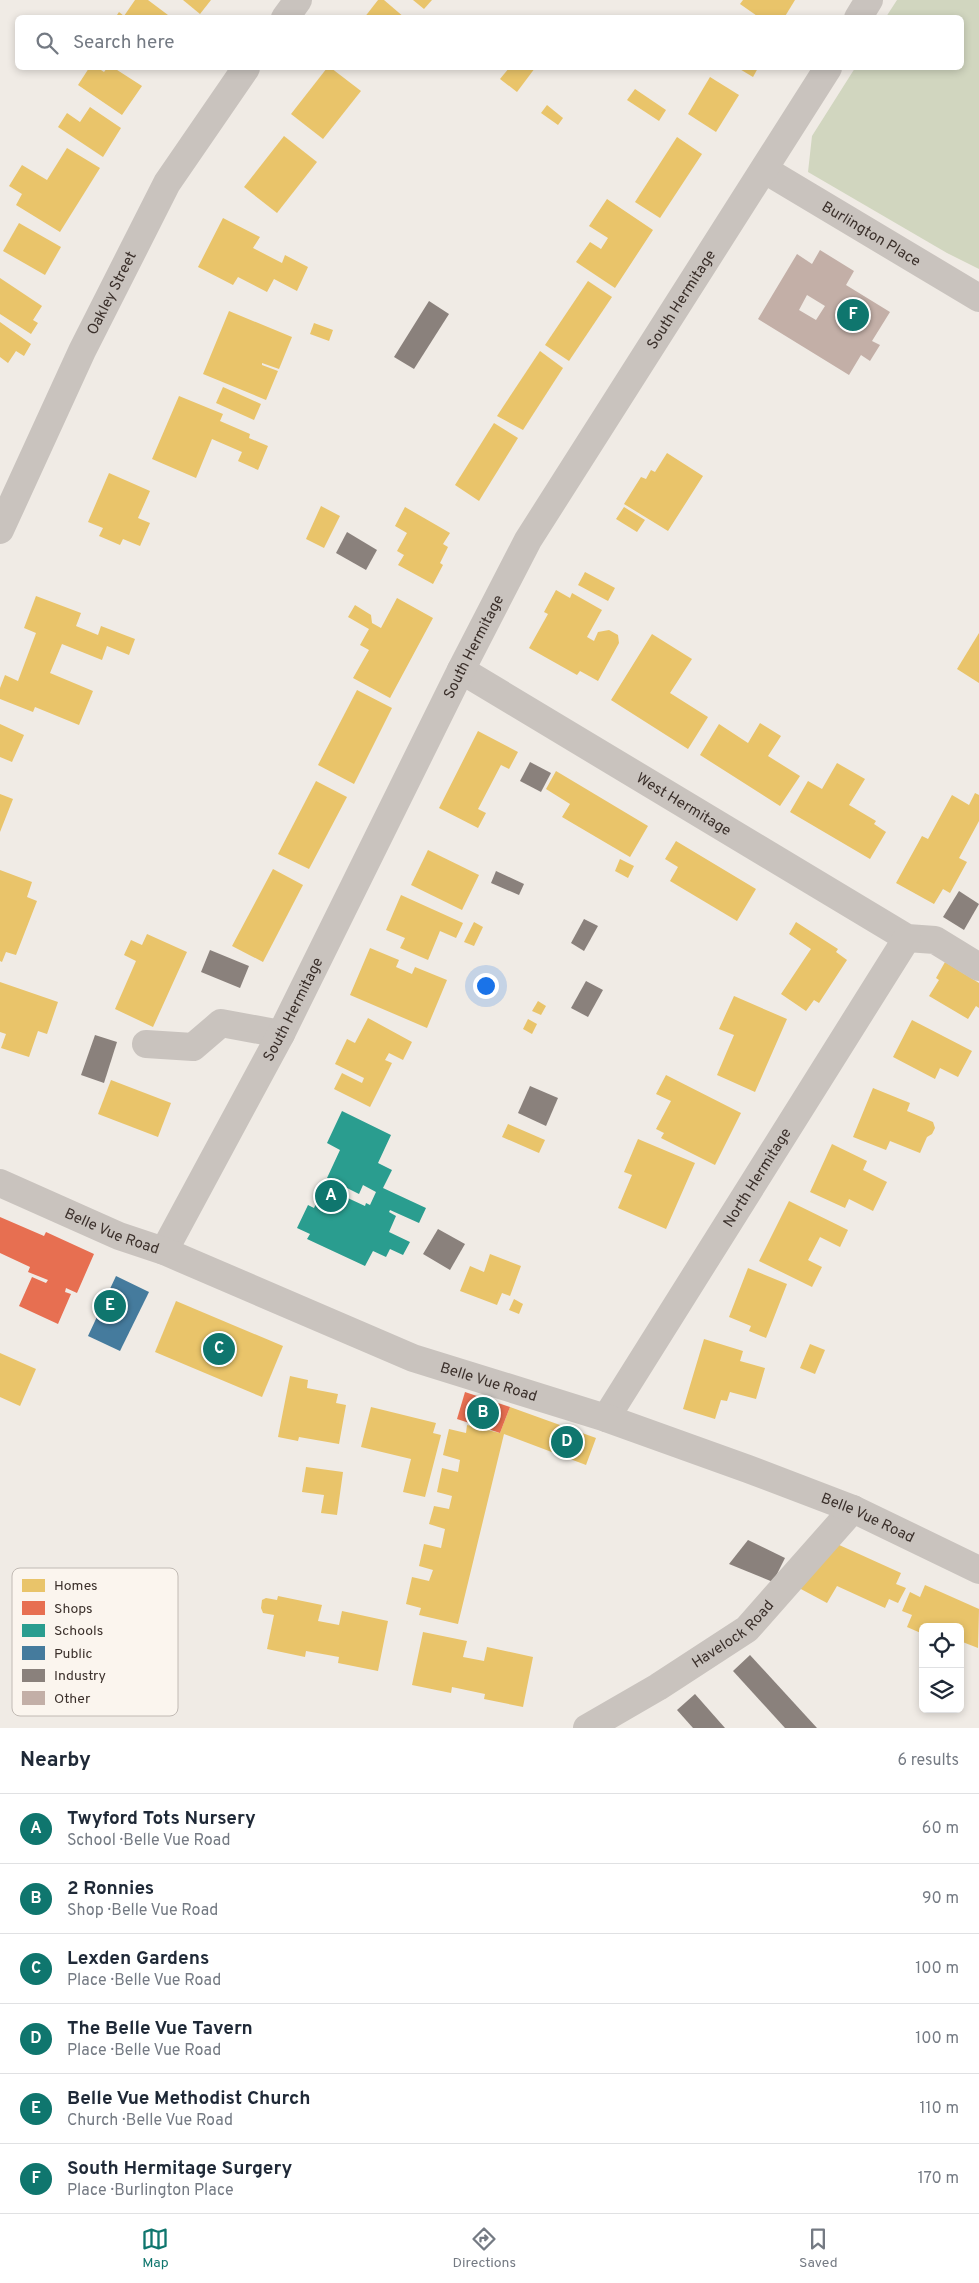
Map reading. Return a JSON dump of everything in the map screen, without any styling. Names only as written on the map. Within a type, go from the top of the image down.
[{"type":"street","points":[[287,15],[298,0]]},
{"type":"street","points":[[860,15],[869,0]]},
{"type":"street","name":"Oakley Street","points":[[0,530],[82,351],[167,183],[245,70]]},
{"type":"street","name":"South Hermitage","points":[[164,1251],[281,1034],[461,670],[528,540],[765,170],[827,70]]},
{"type":"street","name":"Burlington Place","points":[[765,170],[979,298]]},
{"type":"street","name":"West Hermitage","points":[[461,670],[907,938]]},
{"type":"street","points":[[907,938],[935,940],[979,967]]},
{"type":"street","name":"North Hermitage","points":[[606,1418],[907,938]]},
{"type":"street","points":[[146,1044],[192,1047],[221,1022],[281,1034]]},
{"type":"street","name":"Belle Vue Road","points":[[0,1182],[119,1236],[164,1251],[414,1358],[606,1418],[853,1509],[979,1570]]},
{"type":"street","name":"Havelock Road","points":[[586,1728],[658,1687],[747,1629],[853,1509]]},
{"type":"green space","points":[[897,0],[979,0],[979,269],[947,253],[808,172],[812,136],[854,70],[964,70],[964,15],[887,15]]},
{"type":"building: Homes","points":[[135,0],[148,0],[168,15],[125,15]]},
{"type":"building: Homes","points":[[183,0],[211,0],[200,14]]},
{"type":"building: Homes","points":[[378,0],[384,0],[402,15],[366,15]]},
{"type":"building: Homes","points":[[413,0],[432,0],[424,9]]},
{"type":"building: Homes","points":[[743,0],[795,0],[786,15],[756,15],[740,4]]},
{"type":"building: Homes","points":[[88,70],[101,70],[104,72],[106,70],[117,70],[142,86],[122,115],[78,85]]},
{"type":"building: Homes","points":[[325,70],[334,70],[361,91],[323,139],[291,114]]},
{"type":"building: Homes","points":[[507,70],[534,70],[517,92],[500,79]]},
{"type":"building: Homes","points":[[741,70],[757,70],[753,77]]},
{"type":"building: Homes","points":[[710,77],[739,95],[716,132],[688,114]]},
{"type":"building: Homes","points":[[635,89],[666,110],[659,121],[627,100]]},
{"type":"building: Homes","points":[[547,105],[563,118],[558,125],[541,113]]},
{"type":"building: Homes","points":[[90,107],[121,128],[103,157],[58,127],[67,113],[80,122]]},
{"type":"building: Homes","points":[[284,136],[317,162],[277,213],[244,187]]},
{"type":"building: Homes","points":[[677,137],[702,154],[660,218],[635,202]]},
{"type":"building: Homes","points":[[67,148],[100,168],[60,232],[16,205],[22,194],[9,186],[22,165],[47,180]]},
{"type":"building: Homes","points":[[607,199],[653,230],[615,288],[576,262],[590,242],[601,249],[608,238],[589,226]]},
{"type":"building: Homes","points":[[223,218],[260,237],[253,248],[282,263],[285,255],[308,267],[297,291],[274,279],[267,292],[238,277],[233,285],[198,267]]},
{"type":"building: Homes","points":[[19,223],[61,247],[45,275],[3,251]]},
{"type":"building: Homes","points":[[0,278],[42,306],[33,320],[38,323],[31,334],[0,314]]},
{"type":"building: Homes","points":[[588,281],[612,297],[569,361],[545,345]]},
{"type":"building: Homes","points":[[229,311],[292,337],[279,369],[262,363],[262,365],[278,371],[266,400],[203,374]]},
{"type":"building: Homes","points":[[0,322],[31,344],[24,356],[16,351],[8,363],[0,357]]},
{"type":"building: Homes","points":[[314,323],[333,330],[329,341],[310,334]]},
{"type":"building: Homes","points":[[540,351],[563,368],[523,430],[497,416]]},
{"type":"building: Homes","points":[[223,387],[261,404],[254,420],[216,403]]},
{"type":"building: Homes","points":[[179,396],[223,414],[220,421],[250,434],[249,438],[268,446],[258,470],[238,461],[242,452],[212,439],[196,478],[152,459]]},
{"type":"building: Homes","points":[[494,423],[518,438],[479,501],[455,485]]},
{"type":"building: Homes","points":[[667,453],[703,476],[668,531],[624,504],[641,477],[646,479],[651,470],[655,472]]},
{"type":"building: Homes","points":[[109,473],[150,491],[138,518],[150,523],[140,546],[123,539],[120,545],[99,536],[103,528],[88,522]]},
{"type":"building: Homes","points":[[321,506],[340,516],[324,548],[306,539]]},
{"type":"building: Homes","points":[[405,507],[450,533],[443,544],[448,547],[440,563],[443,565],[433,584],[398,565],[404,555],[397,551],[407,533],[395,526]]},
{"type":"building: Homes","points":[[624,507],[645,520],[637,532],[616,519]]},
{"type":"building: Homes","points":[[585,572],[615,588],[608,601],[578,585]]},
{"type":"building: Homes","points":[[556,590],[570,598],[572,593],[602,610],[587,637],[594,641],[598,632],[609,630],[618,635],[619,643],[598,681],[580,671],[577,675],[529,648],[548,614],[544,612]]},
{"type":"building: Homes","points":[[36,596],[81,613],[76,626],[98,635],[101,626],[135,639],[129,655],[107,646],[102,660],[62,644],[50,673],[93,691],[79,725],[35,707],[33,712],[0,699],[0,688],[5,675],[18,681],[36,633],[24,628]]},
{"type":"building: Homes","points":[[397,598],[433,618],[390,698],[353,678],[369,650],[360,645],[369,629],[348,617],[355,605],[371,615],[372,623],[381,628]]},
{"type":"building: Homes","points":[[979,633],[979,683],[957,669]]},
{"type":"building: Homes","points":[[652,634],[692,659],[670,693],[708,717],[688,749],[611,700]]},
{"type":"building: Homes","points":[[357,690],[392,708],[354,784],[318,765]]},
{"type":"building: Homes","points":[[760,723],[781,736],[768,756],[800,776],[780,806],[700,755],[719,724],[748,743]]},
{"type":"building: Homes","points":[[0,724],[24,735],[12,762],[0,757]]},
{"type":"building: Homes","points":[[478,731],[518,752],[509,769],[501,765],[478,809],[486,813],[478,828],[439,808]]},
{"type":"building: Homes","points":[[837,763],[865,779],[849,805],[876,821],[874,824],[886,832],[870,859],[790,812],[808,781],[822,789]]},
{"type":"building: Homes","points":[[556,771],[648,826],[630,857],[562,817],[570,804],[546,789]]},
{"type":"building: Homes","points":[[316,781],[347,797],[309,869],[278,854]]},
{"type":"building: Homes","points":[[975,793],[979,795],[979,821],[959,858],[967,862],[950,893],[943,889],[934,904],[896,883],[922,836],[928,839],[952,795],[969,805]]},
{"type":"building: Homes","points":[[0,794],[13,799],[0,832]]},
{"type":"building: Homes","points":[[676,841],[756,889],[737,921],[670,881],[678,867],[665,859]]},
{"type":"building: Homes","points":[[428,850],[479,875],[462,910],[411,885]]},
{"type":"building: Homes","points":[[620,859],[634,866],[628,878],[615,871]]},
{"type":"building: Homes","points":[[273,869],[303,885],[263,962],[232,946]]},
{"type":"building: Homes","points":[[0,870],[32,882],[27,897],[37,901],[16,955],[6,952],[2,962],[0,961]]},
{"type":"building: Homes","points":[[401,895],[463,923],[456,938],[440,931],[428,960],[400,948],[405,938],[386,930]]},
{"type":"building: Homes","points":[[474,922],[483,927],[474,946],[464,942]]},
{"type":"building: Homes","points":[[796,922],[838,949],[836,952],[847,960],[819,1003],[814,1000],[806,1011],[781,994],[811,949],[789,934]]},
{"type":"building: Homes","points":[[147,934],[187,952],[153,1027],[115,1009],[136,961],[124,955],[131,940],[142,945]]},
{"type":"building: Homes","points":[[370,948],[399,960],[396,967],[412,974],[415,967],[447,980],[427,1028],[350,995]]},
{"type":"building: Homes","points":[[945,962],[979,983],[979,1008],[976,1006],[968,1019],[929,996],[939,980],[936,978]]},
{"type":"building: Homes","points":[[0,982],[58,1002],[47,1034],[38,1031],[29,1057],[1,1048],[6,1034],[0,1032]]},
{"type":"building: Homes","points":[[734,996],[787,1019],[755,1092],[717,1075],[734,1035],[719,1029]]},
{"type":"building: Homes","points":[[538,1001],[546,1006],[541,1015],[532,1011]]},
{"type":"building: Homes","points":[[368,1018],[412,1042],[403,1060],[389,1053],[385,1060],[392,1063],[370,1107],[334,1089],[342,1073],[362,1083],[364,1078],[335,1064],[347,1039],[355,1043]]},
{"type":"building: Homes","points":[[528,1019],[537,1024],[532,1034],[523,1029]]},
{"type":"building: Homes","points":[[912,1020],[972,1051],[958,1077],[940,1068],[935,1079],[893,1057]]},
{"type":"building: Homes","points":[[666,1075],[741,1113],[715,1165],[661,1138],[664,1133],[656,1129],[671,1101],[656,1094]]},
{"type":"building: Homes","points":[[111,1080],[171,1103],[158,1137],[98,1114]]},
{"type":"building: Homes","points":[[873,1088],[910,1103],[907,1111],[933,1122],[935,1128],[932,1134],[927,1137],[920,1153],[890,1141],[886,1150],[853,1137]]},
{"type":"building: Homes","points":[[508,1124],[545,1140],[539,1153],[502,1137]]},
{"type":"building: Homes","points":[[638,1139],[695,1163],[666,1229],[618,1208],[632,1175],[624,1172]]},
{"type":"building: Homes","points":[[832,1144],[867,1161],[863,1170],[887,1182],[873,1211],[849,1199],[845,1208],[810,1192]]},
{"type":"building: Homes","points":[[789,1201],[848,1230],[840,1247],[820,1237],[808,1260],[822,1267],[812,1287],[759,1261]]},
{"type":"building: Homes","points":[[490,1254],[521,1266],[510,1296],[502,1293],[497,1305],[460,1291],[470,1266],[484,1272]]},
{"type":"building: Homes","points":[[748,1268],[787,1284],[766,1338],[749,1331],[751,1326],[729,1317]]},
{"type":"building: Homes","points":[[514,1299],[523,1304],[519,1314],[509,1310]]},
{"type":"building: Homes","points":[[176,1301],[283,1346],[262,1397],[155,1352]]},
{"type":"building: Homes","points":[[704,1339],[743,1351],[740,1361],[765,1368],[756,1399],[730,1392],[727,1401],[721,1400],[715,1419],[683,1409]]},
{"type":"building: Homes","points":[[810,1344],[825,1350],[815,1374],[800,1368]]},
{"type":"building: Homes","points":[[0,1353],[36,1369],[20,1406],[0,1397]]},
{"type":"building: Homes","points":[[290,1376],[308,1380],[307,1388],[338,1394],[336,1403],[346,1405],[339,1444],[299,1437],[298,1441],[278,1437]]},
{"type":"building: Homes","points":[[371,1407],[436,1423],[433,1433],[441,1435],[425,1497],[403,1492],[411,1459],[361,1447]]},
{"type":"building: Homes","points":[[510,1407],[596,1438],[586,1465],[504,1434],[458,1624],[419,1615],[421,1608],[406,1604],[412,1577],[429,1581],[433,1570],[419,1566],[424,1544],[441,1548],[445,1529],[429,1524],[434,1506],[449,1509],[452,1496],[437,1492],[442,1468],[458,1472],[460,1460],[443,1455],[449,1429],[466,1433],[467,1425],[500,1433]]},
{"type":"building: Homes","points":[[306,1467],[343,1472],[337,1515],[321,1513],[324,1495],[302,1492]]},
{"type":"building: Homes","points":[[837,1544],[901,1573],[896,1584],[906,1588],[898,1603],[889,1599],[885,1608],[837,1586],[827,1603],[799,1588]]},
{"type":"building: Homes","points":[[925,1585],[979,1609],[978,1648],[964,1643],[964,1623],[919,1623],[919,1632],[907,1627],[912,1615],[902,1611],[910,1592],[920,1597]]},
{"type":"building: Homes","points":[[278,1596],[322,1605],[318,1621],[339,1625],[342,1611],[388,1621],[378,1671],[338,1663],[339,1657],[306,1651],[305,1657],[267,1649],[274,1615],[263,1613],[261,1608],[262,1600],[266,1598],[277,1600]]},
{"type":"building: Homes","points":[[423,1632],[467,1641],[463,1657],[484,1661],[487,1647],[533,1657],[523,1707],[484,1699],[485,1694],[452,1687],[451,1693],[412,1685]]},
{"type":"building: Shops","points":[[0,1217],[44,1236],[46,1232],[94,1254],[77,1293],[66,1288],[65,1292],[71,1294],[58,1324],[19,1306],[32,1277],[46,1283],[48,1280],[28,1272],[30,1267],[0,1253]]},
{"type":"building: Shops","points":[[465,1392],[510,1407],[500,1433],[457,1419]]},
{"type":"building: Schools","points":[[342,1111],[391,1135],[378,1163],[392,1170],[383,1188],[426,1208],[419,1223],[390,1210],[389,1212],[396,1216],[389,1232],[410,1242],[403,1255],[390,1249],[386,1257],[373,1251],[365,1266],[307,1239],[310,1234],[297,1228],[308,1205],[314,1208],[324,1187],[365,1206],[366,1203],[370,1205],[376,1192],[363,1185],[359,1194],[327,1178],[340,1150],[327,1143]]},
{"type":"building: Public","points":[[116,1276],[149,1292],[120,1351],[88,1336]]},
{"type":"building: Industry","points":[[429,301],[449,314],[414,369],[394,357]]},
{"type":"building: Industry","points":[[347,532],[377,550],[366,570],[336,553]]},
{"type":"building: Industry","points":[[530,762],[551,773],[541,792],[520,781]]},
{"type":"building: Industry","points":[[496,871],[524,884],[519,895],[491,883]]},
{"type":"building: Industry","points":[[959,891],[979,904],[964,930],[943,917]]},
{"type":"building: Industry","points":[[584,919],[598,926],[584,951],[571,943]]},
{"type":"building: Industry","points":[[210,950],[249,966],[240,988],[201,972]]},
{"type":"building: Industry","points":[[586,981],[603,990],[588,1017],[571,1008]]},
{"type":"building: Industry","points":[[95,1035],[117,1042],[104,1083],[81,1075]]},
{"type":"building: Industry","points":[[530,1086],[558,1098],[546,1126],[518,1113]]},
{"type":"building: Industry","points":[[438,1229],[465,1244],[450,1270],[423,1254]]},
{"type":"building: Industry","points":[[748,1540],[785,1558],[773,1582],[729,1564]]},
{"type":"building: Industry","points":[[750,1655],[817,1728],[785,1728],[733,1671]]},
{"type":"building: Industry","points":[[695,1694],[725,1728],[693,1728],[677,1710]]},
{"type":"building: Other","points":[[820,250],[854,271],[846,285],[890,312],[872,341],[880,345],[870,361],[861,355],[849,375],[758,319],[797,254],[812,264]],"holes":[[[807,295],[825,306],[816,320],[799,310]]]},
{"type":"place","name":"South Hermitage Surgery","points":[[853,315]]},
{"type":"place","name":"Twyford Tots Nursery","points":[[331,1196]]},
{"type":"place","name":"Belle Vue Methodist Church","points":[[110,1306]]},
{"type":"place","name":"Lexden Gardens","points":[[219,1349]]},
{"type":"place","name":"2 Ronnies","points":[[483,1413]]},
{"type":"place","name":"The Belle Vue Tavern","points":[[567,1442]]}]
